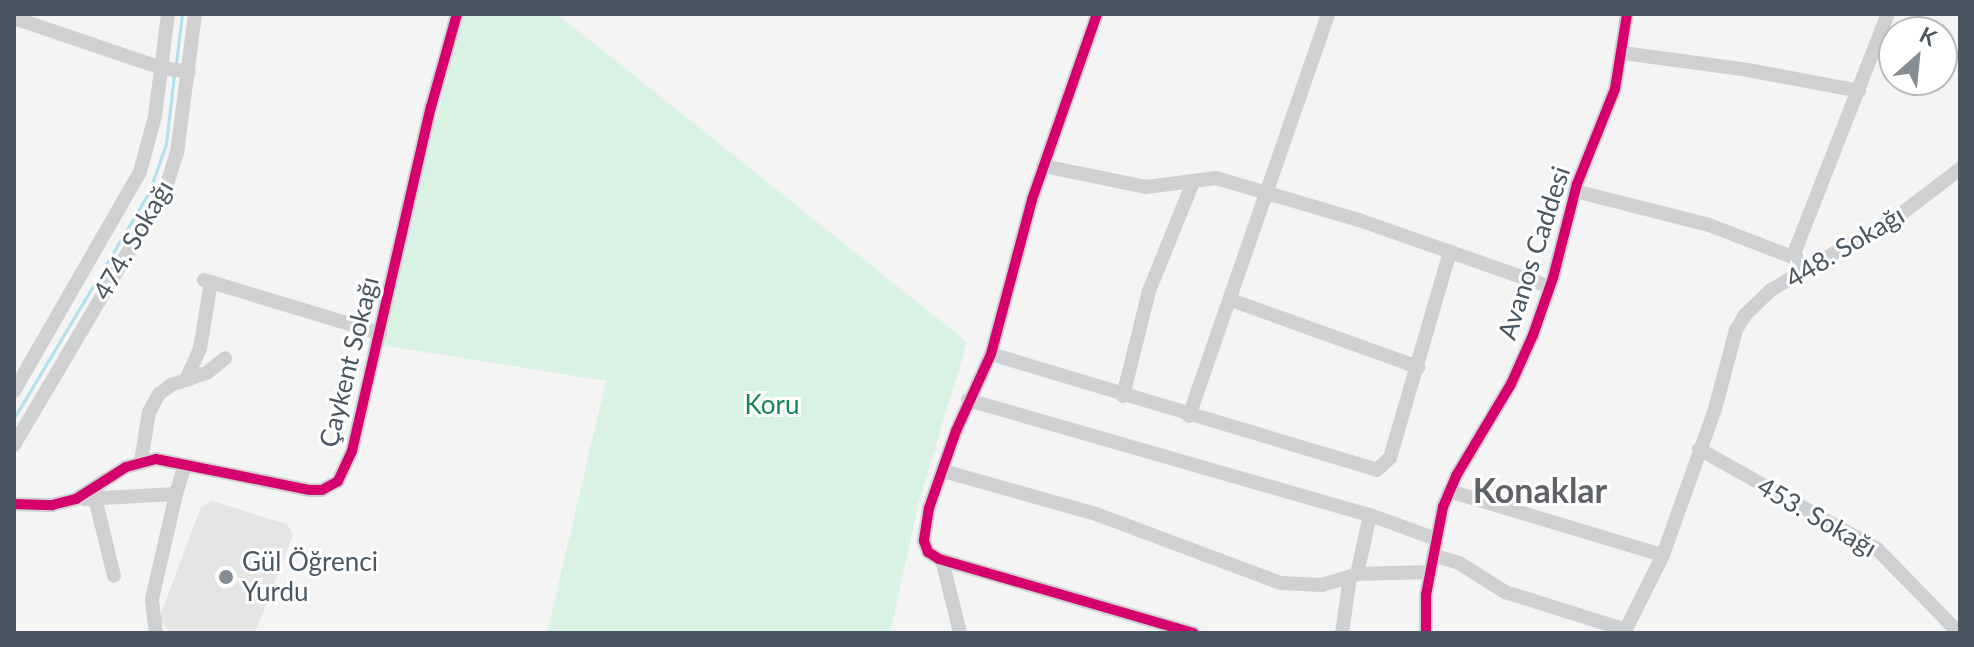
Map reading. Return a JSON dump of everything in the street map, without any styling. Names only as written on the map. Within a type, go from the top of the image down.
[{"type":"street","name":"474. Sokağı","points":[[14,445],[166,188],[177,153],[175,70],[168,14]]},
{"type":"street","name":"474. Sokağı","points":[[14,391],[135,184],[195,14]]},
{"type":"street","name":"Çaykent Sokağı","points":[[141,461],[156,459],[310,490],[333,485],[342,476],[352,451],[431,107],[457,14]]},
{"type":"street","points":[[1097,14],[1043,166],[991,354],[968,400],[929,508],[924,541],[928,552],[942,560],[1193,633]]},
{"type":"street","points":[[1189,416],[1231,300],[1264,191],[1328,14]]},
{"type":"street","name":"Avanos Caddesi","points":[[1426,633],[1426,595],[1449,491],[1519,367],[1550,287],[1575,191],[1610,105],[1623,53],[1627,14]]},
{"type":"street","points":[[1793,256],[1888,14]]},
{"type":"street","points":[[14,18],[175,70]]},
{"type":"street","points":[[1623,53],[1748,70],[1859,91]]},
{"type":"street","points":[[1043,166],[1146,187],[1216,178],[1508,269],[1550,287]]},
{"type":"street","name":"448. Sokağı","points":[[1699,449],[1715,409],[1736,330],[1756,302],[1897,217],[1960,169]]},
{"type":"street","points":[[1123,396],[1149,291],[1193,182]]},
{"type":"street","points":[[1575,191],[1687,218],[1814,266]]},
{"type":"street","points":[[991,354],[1377,470],[1390,458],[1450,252]]},
{"type":"street","points":[[186,380],[200,349],[207,281],[380,333]]},
{"type":"street","points":[[1231,300],[1418,367]]},
{"type":"street","points":[[76,499],[141,461],[151,406],[165,389],[208,372],[225,358]]},
{"type":"street","points":[[968,400],[1370,515],[1436,539]]},
{"type":"street","points":[[1433,555],[1459,563],[1505,592],[1625,631],[1663,555],[1699,449]]},
{"type":"street","name":"453. Sokağı","points":[[1699,449],[1877,549],[1959,633]]},
{"type":"street","points":[[156,633],[152,599],[185,465]]},
{"type":"street","points":[[943,471],[1096,514],[1268,579],[1309,586],[1335,583],[1353,576],[1430,572]]},
{"type":"street","points":[[1449,491],[1663,555]]},
{"type":"street","points":[[14,504],[41,506],[76,499],[176,494]]},
{"type":"street","points":[[95,498],[114,576]]},
{"type":"street","points":[[1342,633],[1353,576],[1370,515]]},
{"type":"street","points":[[942,560],[960,633]]},
{"type":"shaded area","name":"Gül Öğrenci Yurdu","points":[[212,501],[287,524],[293,535],[255,633],[170,633],[159,619],[201,507]]},
{"type":"green space","name":"Koru","points":[[464,14],[557,14],[967,342],[919,502],[890,633],[547,633],[606,381],[381,345],[414,202]]},
{"type":"waterway","points":[[176,63],[182,14]]},
{"type":"waterway","points":[[14,418],[149,192],[166,144],[174,75]]},
{"type":"cycle path","points":[[14,504],[52,505],[76,499],[126,467],[156,459],[310,490],[322,490],[338,481],[352,451],[431,107],[457,14]]},
{"type":"cycle path","points":[[1097,14],[1032,200],[991,354],[956,431],[929,508],[924,541],[928,552],[939,559],[1193,633]]},
{"type":"cycle path","points":[[1426,633],[1426,595],[1443,507],[1456,476],[1511,384],[1533,335],[1553,278],[1577,184],[1615,89],[1627,14]]},
{"type":"place","name":"Gül Öğrenci Yurdu","points":[[226,577]]},
{"type":"district","name":"Konaklar","points":[[1540,490]]}]
